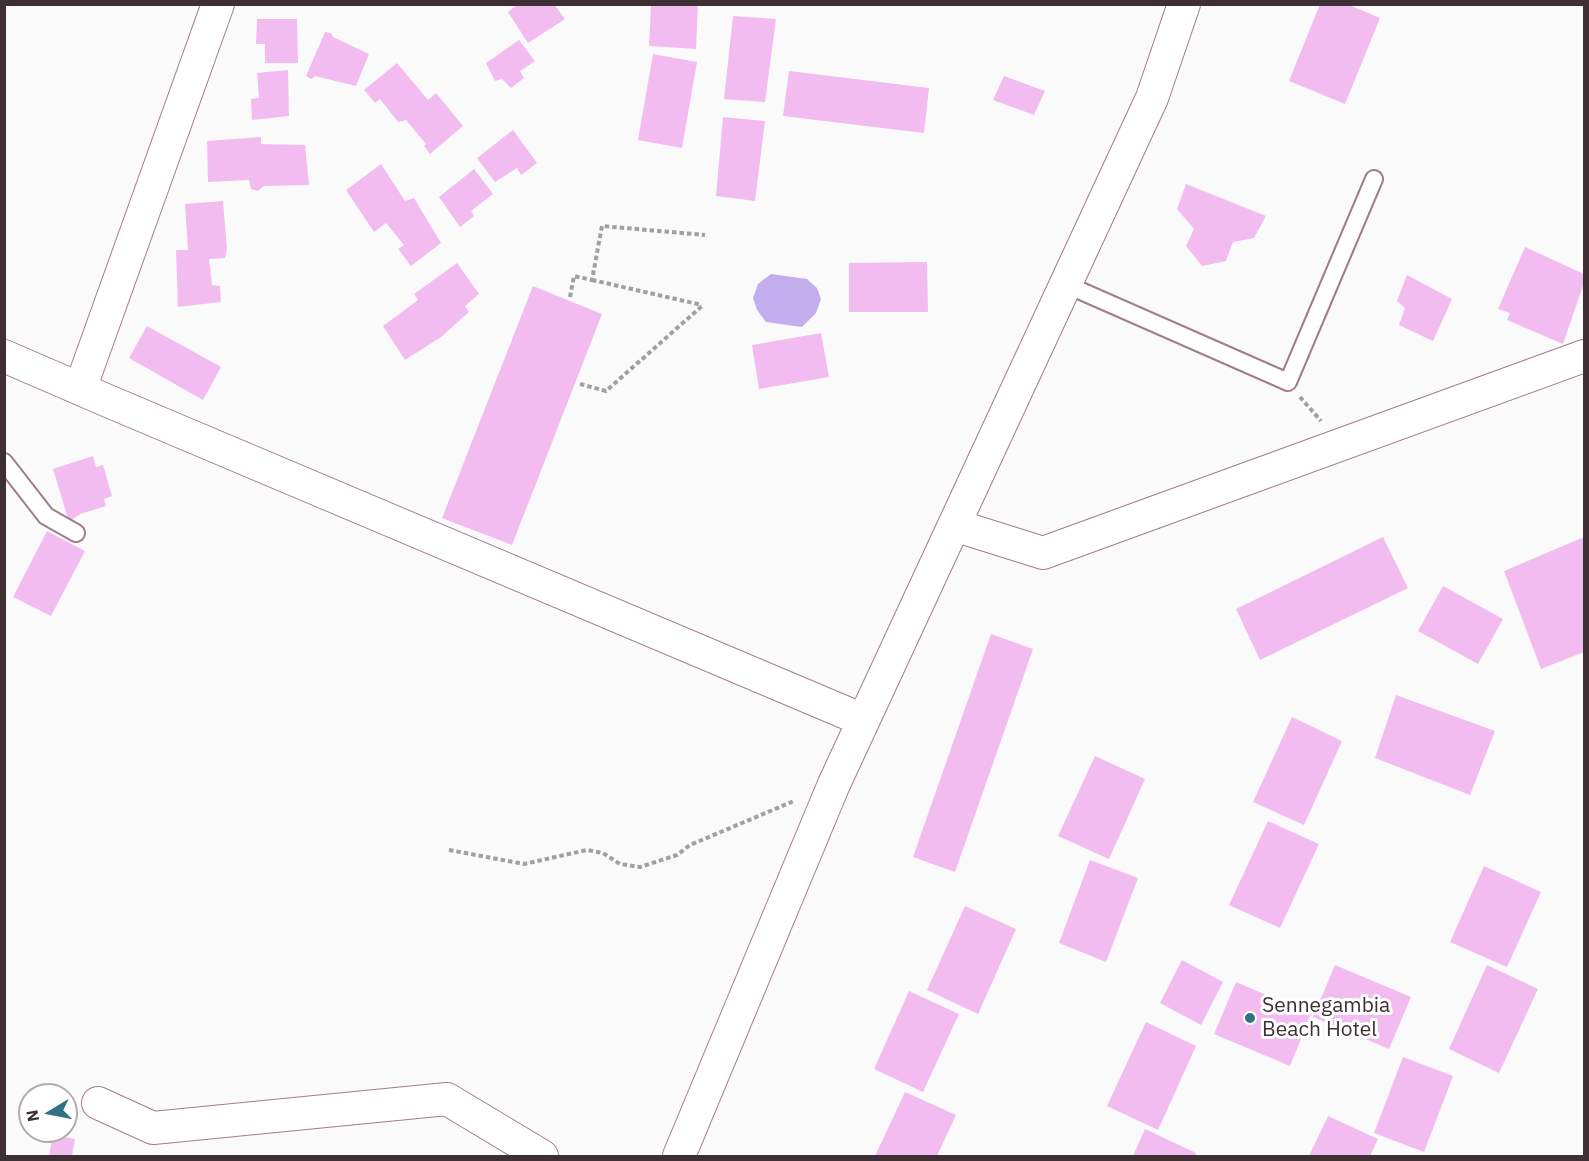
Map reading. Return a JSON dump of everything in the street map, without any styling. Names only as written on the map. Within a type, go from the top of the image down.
[{"type":"street","points":[[80,389],[218,4]]},
{"type":"street","points":[[679,1156],[834,784],[1152,98],[1184,4]]},
{"type":"street","points":[[4,356],[864,720]]},
{"type":"street","points":[[954,525],[1042,553],[1584,356]]},
{"type":"street","points":[[98,1103],[153,1128],[447,1099],[542,1156]]},
{"type":"lane","points":[[1065,284],[1288,382],[1374,179]]},
{"type":"lane","points":[[4,462],[46,516],[76,532]]},
{"type":"path","points":[[592,280],[602,226],[705,235]]},
{"type":"path","points":[[570,297],[574,276],[702,306],[606,391],[580,384]]},
{"type":"path","points":[[1288,382],[1341,445]]},
{"type":"path","points":[[449,850],[524,864],[587,850],[603,853],[620,864],[640,867],[677,855],[690,845],[834,784]]},
{"type":"shaded area","points":[[771,274],[807,279],[817,288],[821,299],[816,313],[802,327],[766,322],[757,310],[753,298],[758,284]]},
{"type":"building","points":[[518,4],[554,4],[565,19],[528,43],[508,12]]},
{"type":"building","points":[[651,4],[698,4],[696,49],[649,46]]},
{"type":"building","points":[[1320,4],[1347,4],[1380,18],[1345,104],[1289,81]]},
{"type":"building","points":[[733,16],[776,19],[765,102],[724,99]]},
{"type":"building","points":[[257,19],[297,19],[298,63],[265,63],[265,44],[256,44]]},
{"type":"building","points":[[325,32],[369,54],[356,86],[315,76],[311,79],[306,76]]},
{"type":"building","points":[[519,40],[535,61],[520,71],[524,78],[511,88],[502,79],[495,81],[486,63]]},
{"type":"building","points":[[653,54],[697,62],[682,148],[638,140]]},
{"type":"building","points":[[397,63],[428,100],[436,93],[463,126],[430,154],[424,146],[426,144],[406,120],[398,122],[380,99],[375,103],[364,90]]},
{"type":"building","points":[[288,70],[289,116],[252,120],[251,99],[259,98],[257,73]]},
{"type":"building","points":[[789,71],[929,88],[924,133],[783,116]]},
{"type":"building","points":[[1004,76],[1045,91],[1034,115],[993,100]]},
{"type":"building","points":[[723,117],[765,121],[755,201],[716,196]]},
{"type":"building","points":[[513,130],[537,163],[521,175],[517,168],[495,182],[477,158]]},
{"type":"building","points":[[261,137],[261,144],[305,145],[309,185],[264,186],[258,191],[251,189],[249,180],[208,182],[207,141]]},
{"type":"building","points":[[381,164],[405,201],[414,198],[441,243],[411,266],[398,249],[404,245],[386,223],[374,232],[346,190]]},
{"type":"building","points":[[474,169],[493,194],[471,211],[474,216],[460,227],[439,197]]},
{"type":"building","points":[[1186,184],[1266,216],[1254,238],[1233,242],[1226,261],[1202,266],[1186,246],[1194,229],[1177,209]]},
{"type":"building","points":[[223,201],[227,249],[225,258],[209,259],[212,285],[220,286],[221,302],[178,307],[176,250],[188,250],[185,204]]},
{"type":"building","points":[[1525,247],[1584,274],[1584,283],[1563,344],[1507,320],[1510,313],[1498,309]]},
{"type":"building","points":[[927,262],[928,312],[849,312],[849,263]]},
{"type":"building","points":[[457,263],[479,294],[465,306],[469,312],[441,337],[405,360],[383,326],[418,300],[414,294]]},
{"type":"building","points":[[1407,275],[1452,299],[1433,341],[1399,325],[1405,308],[1397,301]]},
{"type":"building","points":[[533,286],[602,314],[512,545],[442,518]]},
{"type":"building","points":[[147,326],[221,367],[203,400],[129,358]]},
{"type":"building","points":[[821,333],[829,377],[759,389],[752,345]]},
{"type":"building","points":[[93,456],[96,467],[103,465],[112,496],[104,499],[106,506],[80,514],[69,522],[53,469]]},
{"type":"building","points":[[47,531],[85,551],[51,616],[13,597]]},
{"type":"building","points":[[1383,537],[1408,588],[1260,660],[1236,609]]},
{"type":"building","points":[[1584,537],[1584,652],[1541,669],[1504,571]]},
{"type":"building","points":[[1443,586],[1503,619],[1478,664],[1418,631]]},
{"type":"building","points":[[991,634],[1033,649],[955,872],[913,857]]},
{"type":"building","points":[[1396,695],[1495,731],[1470,795],[1375,758]]},
{"type":"building","points":[[1292,717],[1342,741],[1304,825],[1253,802]]},
{"type":"building","points":[[1095,756],[1145,779],[1109,859],[1058,836]]},
{"type":"building","points":[[1268,821],[1319,844],[1280,928],[1229,905]]},
{"type":"building","points":[[1090,860],[1138,878],[1106,962],[1059,943]]},
{"type":"building","points":[[1484,866],[1541,892],[1507,967],[1450,942]]},
{"type":"building","points":[[965,906],[1016,929],[978,1014],[927,990]]},
{"type":"building","points":[[1182,960],[1223,982],[1201,1025],[1160,1003]]},
{"type":"building","points":[[1335,965],[1411,997],[1389,1049],[1313,1017]]},
{"type":"building","points":[[1487,965],[1538,989],[1499,1073],[1449,1049]]},
{"type":"building","points":[[1236,982],[1311,1014],[1290,1066],[1214,1034]]},
{"type":"building","points":[[909,991],[959,1014],[923,1092],[874,1069]]},
{"type":"building","points":[[1146,1022],[1196,1046],[1158,1130],[1107,1106]]},
{"type":"building","points":[[1403,1057],[1453,1076],[1424,1152],[1374,1133]]},
{"type":"building","points":[[905,1092],[956,1115],[937,1156],[875,1156]]},
{"type":"building","points":[[1328,1116],[1378,1139],[1370,1156],[1309,1156]]},
{"type":"building","points":[[1145,1129],[1196,1153],[1195,1156],[1133,1156]]},
{"type":"building","points":[[51,1143],[74,1143],[72,1156],[49,1156]]},
{"type":"place","name":"Sennegambia Beach Hotel","points":[[1250,1018]]}]
